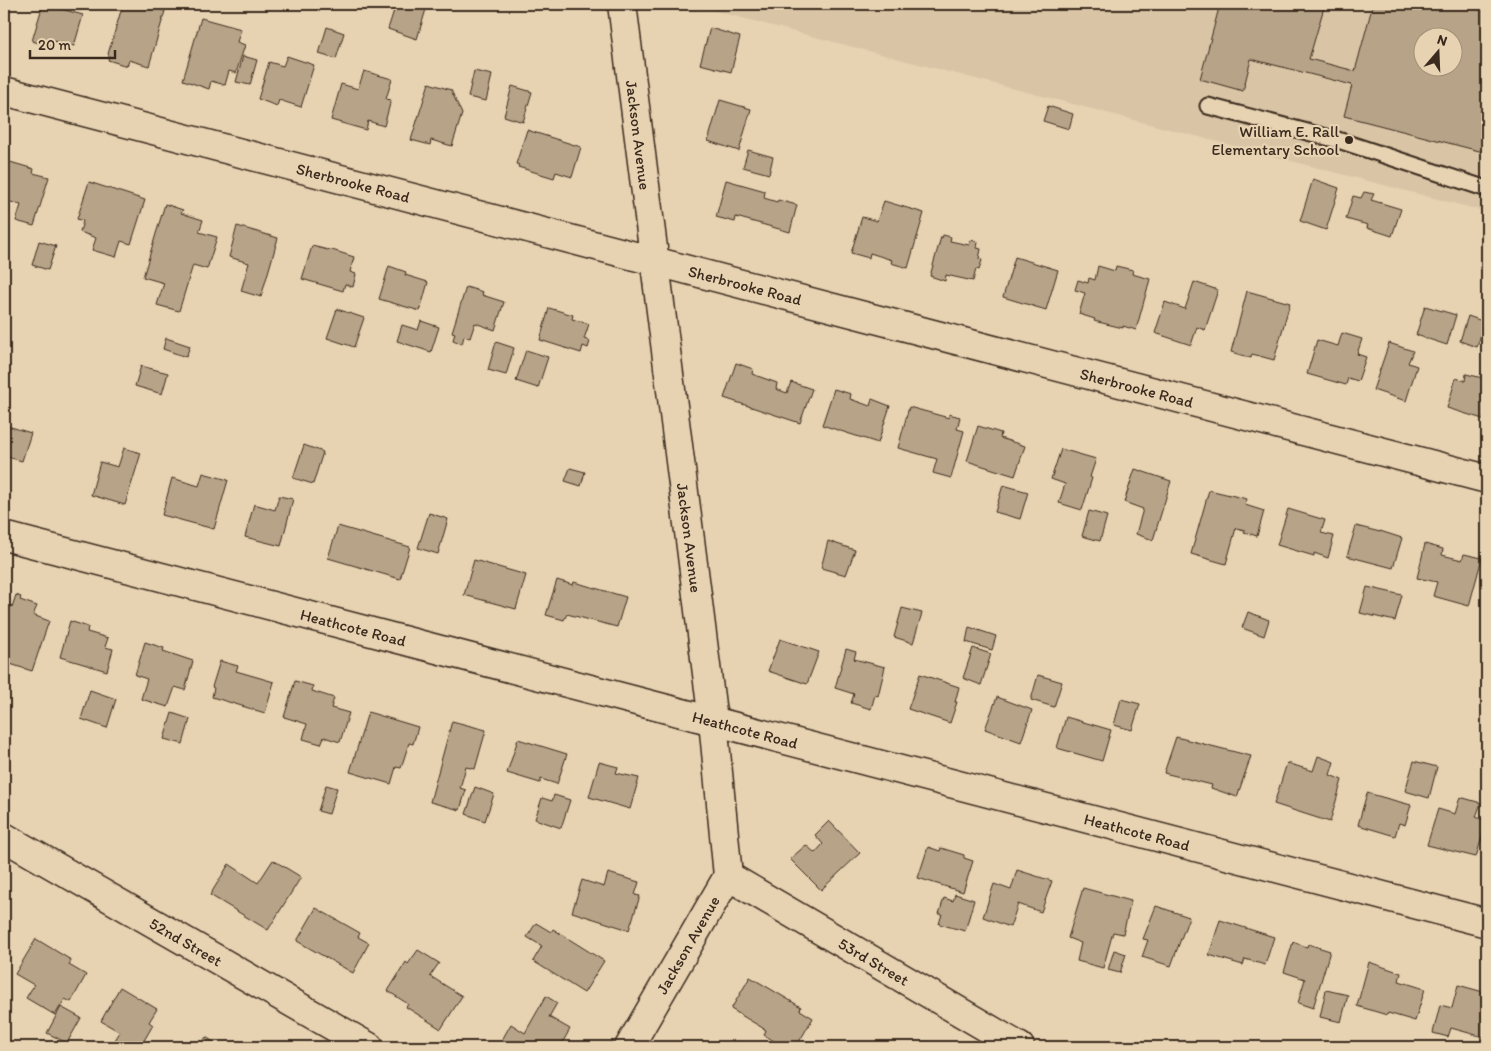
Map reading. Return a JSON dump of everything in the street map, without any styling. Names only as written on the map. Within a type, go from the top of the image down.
[{"type":"street","name":"Jackson Avenue","points":[[622,4],[713,720],[728,876],[629,1047]]},
{"type":"street","name":"Sherbrooke Road","points":[[4,91],[1487,479]]},
{"type":"street","name":"Heathcote Road","points":[[4,536],[1487,923]]},
{"type":"street","name":"52nd Street","points":[[4,837],[369,1047]]},
{"type":"street","name":"53rd Street","points":[[728,876],[1020,1047]]},
{"type":"lane","points":[[1208,106],[1338,140],[1487,189]]},
{"type":"shaded area","name":"William E. Rall Elementary School","points":[[688,4],[1487,4],[1487,212]]},
{"type":"building","points":[[43,4],[83,15],[74,46],[53,41],[52,47],[32,41]]},
{"type":"building","points":[[123,4],[143,4],[165,11],[149,66],[129,60],[127,66],[108,60],[108,54]]},
{"type":"building","points":[[396,4],[420,4],[427,6],[417,39],[388,29]]},
{"type":"building","points":[[1220,4],[1325,4],[1309,59],[1355,71],[1373,4],[1487,4],[1487,153],[1344,116],[1352,85],[1251,59],[1243,91],[1200,79]]},
{"type":"building","points":[[201,18],[241,29],[237,42],[245,45],[236,73],[229,71],[225,85],[211,81],[209,89],[183,80]]},
{"type":"building","points":[[327,27],[344,33],[336,59],[319,54]]},
{"type":"building","points":[[710,28],[740,37],[731,72],[700,64]]},
{"type":"building","points":[[243,56],[257,60],[250,85],[236,82]]},
{"type":"building","points":[[287,56],[314,65],[301,107],[279,100],[277,106],[258,99],[269,62],[283,66]]},
{"type":"building","points":[[364,71],[392,79],[386,99],[391,100],[384,126],[368,121],[366,130],[331,120],[341,84],[358,89]]},
{"type":"building","points":[[474,71],[492,75],[486,101],[468,97]]},
{"type":"building","points":[[429,83],[451,90],[462,114],[452,146],[431,140],[430,145],[411,140]]},
{"type":"building","points":[[512,86],[532,92],[523,122],[504,116]]},
{"type":"building","points":[[720,100],[751,109],[739,151],[708,141]]},
{"type":"building","points":[[1048,106],[1073,114],[1069,129],[1043,121]]},
{"type":"building","points":[[527,130],[581,147],[572,177],[556,172],[554,178],[518,167],[519,165],[516,164]]},
{"type":"building","points":[[748,150],[773,157],[769,174],[743,167]]},
{"type":"building","points":[[10,162],[34,169],[33,173],[49,177],[34,226],[16,221],[21,205],[4,200],[4,182]]},
{"type":"building","points":[[1313,179],[1339,188],[1326,230],[1300,221]]},
{"type":"building","points":[[726,180],[765,191],[764,198],[797,205],[790,232],[736,217],[735,222],[716,217]]},
{"type":"building","points":[[89,182],[145,200],[131,244],[121,241],[116,257],[92,250],[96,238],[80,232],[83,221],[77,219]]},
{"type":"building","points":[[1364,192],[1374,194],[1371,200],[1401,209],[1392,236],[1367,228],[1368,225],[1346,219],[1353,196],[1361,198]]},
{"type":"building","points":[[884,201],[924,213],[908,268],[891,263],[892,260],[870,253],[869,258],[851,253],[862,217],[877,221]]},
{"type":"building","points":[[165,204],[183,210],[181,213],[203,220],[199,232],[217,237],[207,269],[193,265],[179,311],[157,305],[164,283],[143,277]]},
{"type":"building","points":[[237,226],[278,238],[261,297],[241,291],[249,263],[229,257]]},
{"type":"building","points":[[943,235],[951,237],[950,241],[969,245],[971,240],[978,242],[977,248],[981,249],[979,259],[982,260],[979,270],[976,269],[973,281],[946,275],[945,281],[930,276]]},
{"type":"building","points":[[39,241],[56,246],[48,270],[32,265]]},
{"type":"building","points":[[312,246],[354,257],[350,272],[356,274],[353,287],[345,284],[343,291],[302,279]]},
{"type":"building","points":[[1015,257],[1058,270],[1046,310],[1003,297]]},
{"type":"building","points":[[389,266],[406,272],[405,275],[428,282],[420,311],[379,299]]},
{"type":"building","points":[[1098,266],[1115,271],[1116,266],[1133,270],[1132,274],[1150,279],[1136,330],[1094,321],[1095,319],[1079,314],[1085,293],[1075,290],[1078,280],[1088,283],[1089,278],[1095,280]]},
{"type":"building","points":[[1194,282],[1218,290],[1205,330],[1197,327],[1191,345],[1155,333],[1165,302],[1185,309]]},
{"type":"building","points":[[466,287],[483,292],[482,295],[504,302],[495,330],[475,323],[470,338],[464,336],[462,344],[453,340],[455,333],[452,332]]},
{"type":"building","points":[[1247,291],[1290,303],[1274,360],[1252,354],[1251,358],[1231,352]]},
{"type":"building","points":[[1425,306],[1456,315],[1447,345],[1416,335]]},
{"type":"building","points":[[549,308],[573,315],[572,319],[589,324],[584,339],[590,341],[588,348],[583,346],[581,353],[540,340]]},
{"type":"building","points":[[337,309],[364,318],[354,347],[327,338]]},
{"type":"building","points":[[1468,316],[1485,322],[1477,347],[1460,341]]},
{"type":"building","points":[[421,321],[439,327],[431,352],[397,341],[402,325],[418,330]]},
{"type":"building","points":[[1342,333],[1362,339],[1357,354],[1366,357],[1358,381],[1348,378],[1346,385],[1307,374],[1317,340],[1338,346]]},
{"type":"building","points":[[166,338],[190,346],[186,357],[163,349]]},
{"type":"building","points":[[496,342],[514,348],[506,375],[488,370]]},
{"type":"building","points":[[1389,343],[1413,351],[1408,363],[1417,366],[1406,401],[1373,390]]},
{"type":"building","points":[[526,350],[548,357],[538,388],[516,381]]},
{"type":"building","points":[[736,363],[753,369],[752,374],[777,383],[776,389],[787,393],[791,382],[812,389],[800,423],[724,398]]},
{"type":"building","points":[[141,366],[168,373],[162,394],[135,386]]},
{"type":"building","points":[[1466,374],[1487,379],[1486,420],[1447,408],[1456,378],[1465,381]]},
{"type":"building","points":[[834,389],[851,394],[850,399],[870,406],[872,399],[890,406],[878,443],[822,425]]},
{"type":"building","points":[[909,407],[949,418],[949,414],[960,417],[957,429],[964,431],[951,478],[933,473],[937,459],[898,448]]},
{"type":"building","points":[[4,425],[31,433],[22,461],[4,456]]},
{"type":"building","points":[[978,426],[1001,433],[1000,438],[1025,446],[1015,476],[967,461]]},
{"type":"building","points":[[304,445],[323,452],[313,484],[293,478]]},
{"type":"building","points":[[124,448],[141,453],[125,505],[91,495],[100,462],[118,467]]},
{"type":"building","points":[[1061,449],[1096,459],[1082,510],[1059,503],[1065,484],[1051,479]]},
{"type":"building","points":[[570,468],[585,472],[581,486],[565,481]]},
{"type":"building","points":[[1135,469],[1171,481],[1153,540],[1136,534],[1143,509],[1124,502]]},
{"type":"building","points":[[203,473],[228,480],[214,529],[162,515],[172,478],[199,486]]},
{"type":"building","points":[[1003,485],[1028,492],[1020,519],[995,512]]},
{"type":"building","points":[[1209,490],[1247,499],[1245,505],[1264,511],[1257,536],[1236,528],[1226,564],[1191,554]]},
{"type":"building","points":[[279,496],[293,499],[281,546],[245,537],[254,504],[275,510]]},
{"type":"building","points":[[1288,509],[1325,520],[1321,533],[1334,536],[1328,558],[1314,553],[1314,556],[1277,545]]},
{"type":"building","points":[[1089,511],[1107,516],[1100,541],[1082,536]]},
{"type":"building","points":[[429,513],[448,519],[438,554],[418,548]]},
{"type":"building","points":[[338,526],[410,547],[400,579],[328,558]]},
{"type":"building","points":[[1356,526],[1402,538],[1393,568],[1347,556]]},
{"type":"building","points":[[828,541],[855,550],[846,575],[821,568]]},
{"type":"building","points":[[1425,544],[1443,549],[1442,555],[1462,560],[1464,554],[1482,558],[1469,606],[1433,596],[1437,582],[1417,578]]},
{"type":"building","points":[[474,560],[526,575],[516,609],[464,595]]},
{"type":"building","points":[[557,580],[573,585],[574,582],[626,597],[617,627],[567,614],[564,620],[546,615]]},
{"type":"building","points":[[1367,587],[1402,595],[1395,621],[1360,613]]},
{"type":"building","points":[[16,595],[21,597],[20,600],[37,606],[33,615],[49,621],[32,671],[4,662],[4,604],[12,607]]},
{"type":"building","points":[[902,608],[922,613],[913,643],[894,637]]},
{"type":"building","points":[[1248,612],[1269,620],[1264,636],[1242,628]]},
{"type":"building","points":[[70,621],[88,627],[87,632],[108,638],[105,647],[113,649],[107,671],[60,657]]},
{"type":"building","points":[[969,627],[996,636],[992,650],[966,642]]},
{"type":"building","points":[[780,639],[819,652],[807,684],[768,671]]},
{"type":"building","points":[[145,642],[164,648],[163,651],[193,661],[185,690],[175,687],[168,707],[141,699],[147,679],[135,675]]},
{"type":"building","points":[[973,648],[991,654],[981,685],[963,678]]},
{"type":"building","points":[[846,649],[856,652],[854,659],[885,667],[878,696],[875,695],[871,709],[851,703],[854,694],[835,688]]},
{"type":"building","points":[[220,661],[238,666],[236,671],[274,682],[265,713],[212,697],[214,688],[212,687]]},
{"type":"building","points":[[920,674],[959,687],[955,702],[957,702],[950,723],[908,709]]},
{"type":"building","points":[[1038,675],[1062,682],[1054,707],[1031,700]]},
{"type":"building","points":[[295,681],[313,686],[312,691],[334,698],[331,708],[349,713],[340,742],[324,737],[321,744],[303,739],[307,724],[284,717]]},
{"type":"building","points":[[90,690],[116,699],[107,728],[81,719]]},
{"type":"building","points":[[997,697],[1032,710],[1021,742],[985,729]]},
{"type":"building","points":[[1121,699],[1140,704],[1132,730],[1114,725]]},
{"type":"building","points":[[368,712],[418,727],[413,744],[409,743],[401,768],[396,767],[391,784],[350,772]]},
{"type":"building","points":[[172,713],[190,719],[183,744],[164,739]]},
{"type":"building","points":[[1066,717],[1111,730],[1102,761],[1057,748]]},
{"type":"building","points":[[452,721],[486,730],[475,769],[466,767],[460,788],[466,790],[460,810],[430,802]]},
{"type":"building","points":[[1176,737],[1251,756],[1237,797],[1211,788],[1212,785],[1164,773]]},
{"type":"building","points":[[518,739],[567,754],[557,784],[541,779],[540,783],[507,773]]},
{"type":"building","points":[[1318,756],[1334,762],[1330,775],[1342,780],[1330,822],[1274,804],[1287,763],[1313,771]]},
{"type":"building","points":[[1414,761],[1437,767],[1429,798],[1405,791]]},
{"type":"building","points":[[599,762],[618,767],[616,773],[639,778],[630,809],[589,797]]},
{"type":"building","points":[[326,785],[337,788],[329,814],[318,811]]},
{"type":"building","points":[[475,787],[494,794],[485,821],[466,814]]},
{"type":"building","points":[[1367,793],[1411,805],[1405,825],[1399,823],[1395,836],[1358,825]]},
{"type":"building","points":[[554,795],[570,800],[561,828],[535,819],[542,798],[552,801]]},
{"type":"building","points":[[1460,797],[1481,803],[1476,817],[1487,821],[1476,857],[1427,845],[1438,809],[1455,814]]},
{"type":"building","points":[[829,821],[860,853],[821,890],[790,859],[806,845],[815,853],[823,844],[815,835]]},
{"type":"building","points":[[928,847],[940,851],[941,848],[964,855],[964,858],[973,861],[963,892],[918,878]]},
{"type":"building","points":[[273,860],[301,877],[268,930],[210,895],[229,864],[258,883]]},
{"type":"building","points":[[1017,870],[1052,881],[1041,912],[1018,904],[1010,927],[983,917],[994,884],[1011,890]]},
{"type":"building","points":[[608,873],[639,882],[635,895],[640,896],[629,930],[572,912],[582,880],[604,887]]},
{"type":"building","points":[[1083,888],[1131,901],[1123,934],[1113,932],[1103,968],[1077,961],[1081,943],[1068,938]]},
{"type":"building","points":[[955,894],[974,900],[965,931],[939,924],[942,914],[939,914],[944,898],[953,901]]},
{"type":"building","points":[[1156,906],[1189,917],[1171,966],[1142,957],[1148,940],[1143,939]]},
{"type":"building","points":[[316,908],[360,933],[358,937],[369,943],[353,973],[297,941]]},
{"type":"building","points":[[1220,920],[1274,937],[1265,965],[1245,959],[1243,965],[1209,955]]},
{"type":"building","points":[[536,923],[551,932],[553,929],[604,961],[584,993],[533,961],[542,946],[527,937]]},
{"type":"building","points":[[36,939],[71,960],[69,965],[86,975],[71,1002],[65,999],[55,1015],[26,998],[34,985],[15,974]]},
{"type":"building","points":[[1293,942],[1307,947],[1308,944],[1330,951],[1313,1008],[1298,1003],[1305,979],[1284,972]]},
{"type":"building","points":[[418,950],[439,963],[430,976],[462,996],[441,1029],[406,1007],[408,1004],[388,991],[406,962],[408,964]]},
{"type":"building","points":[[1114,950],[1126,954],[1120,973],[1108,970]]},
{"type":"building","points":[[1369,962],[1401,973],[1399,981],[1425,989],[1415,1021],[1357,1006]]},
{"type":"building","points":[[750,977],[801,1007],[800,1010],[813,1018],[796,1047],[784,1047],[764,1035],[766,1030],[731,1009]]},
{"type":"building","points":[[1458,985],[1487,993],[1487,1038],[1451,1028],[1448,1037],[1433,1033],[1440,1005],[1452,1008]]},
{"type":"building","points":[[120,987],[157,1009],[149,1022],[153,1025],[142,1044],[138,1042],[135,1047],[127,1047],[115,1040],[120,1032],[101,1021]]},
{"type":"building","points":[[1326,990],[1348,995],[1341,1022],[1320,1017]]},
{"type":"building","points":[[546,996],[557,1003],[549,1017],[570,1029],[560,1047],[498,1047],[511,1024],[525,1033]]},
{"type":"building","points":[[61,1007],[81,1018],[67,1043],[47,1033]]},
{"type":"building","points":[[206,1037],[221,1047],[199,1047]]},
{"type":"place","name":"William E. Rall Elementary School","points":[[1349,140]]}]
